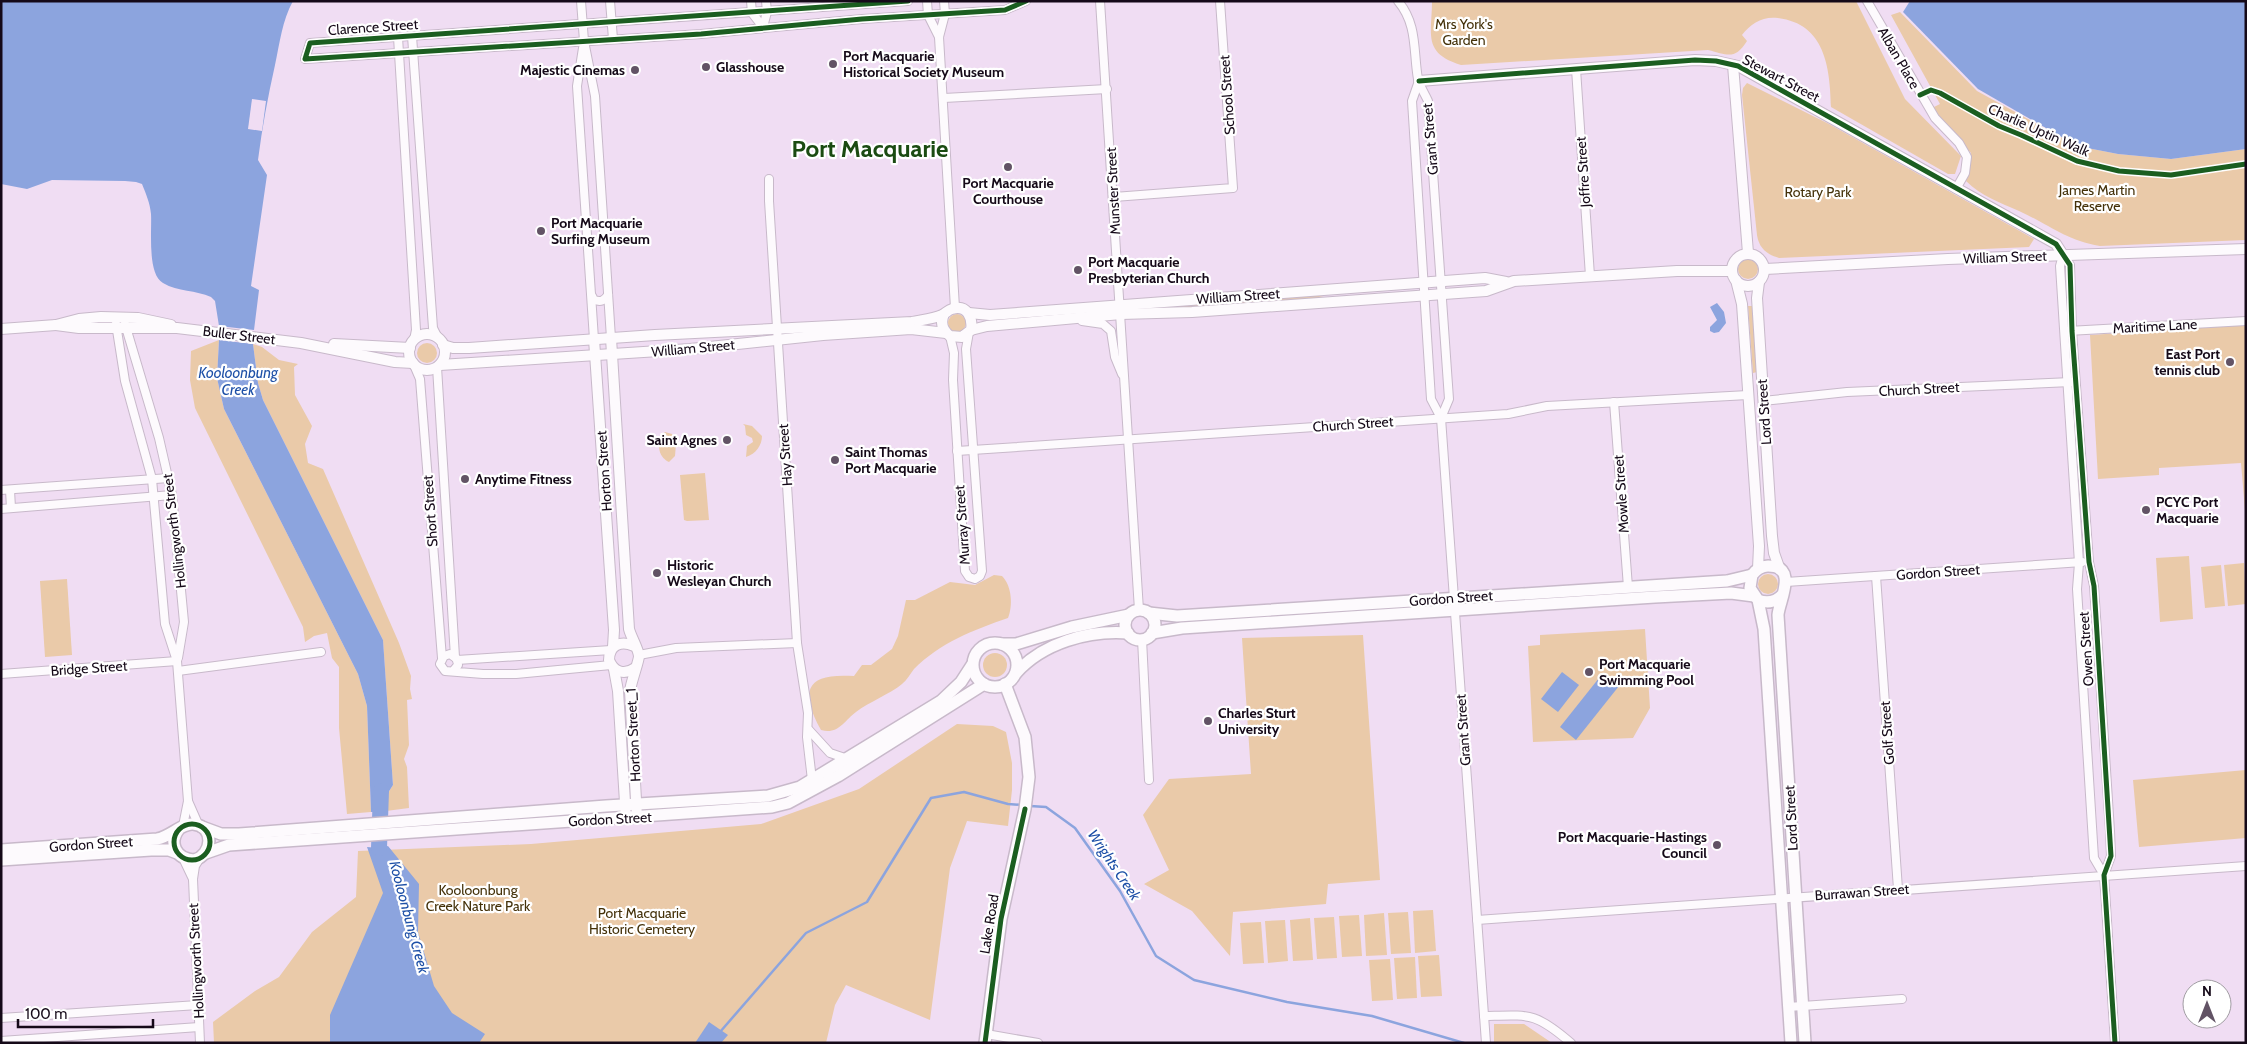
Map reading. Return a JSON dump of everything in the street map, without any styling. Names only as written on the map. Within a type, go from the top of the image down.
[{"type":"main road","points":[[1772,566],[1780,570],[1786,582],[1780,598],[1769,602],[1756,598],[1749,584],[1755,572],[1772,566]]},
{"type":"main road","name":"Gordon Street","points":[[998,643],[1016,644],[1072,627],[1139,613],[1177,616],[1727,581],[1755,572]]},
{"type":"main road","name":"Gordon Street","points":[[1152,633],[1182,628],[1720,593],[1740,593],[1756,598]]},
{"type":"main road","name":"Lord Street","points":[[1783,594],[1778,615],[1805,1043]]},
{"type":"main road","name":"Lord Street","points":[[1756,598],[1764,629],[1791,1043]]},
{"type":"main road","points":[[1139,613],[1155,622],[1152,633],[1142,639],[1133,638],[1128,633],[1125,623],[1139,613]]},
{"type":"main road","points":[[1016,672],[1015,657],[1011,651],[998,643],[983,646],[974,658],[972,665],[974,673],[984,684],[998,687],[1005,684],[1034,656],[1060,642],[1110,632],[1128,633]]},
{"type":"main road","name":"Gordon Street","points":[[203,855],[229,845],[367,830],[394,822],[768,796],[800,787],[941,701],[961,682],[972,665]]},
{"type":"main road","name":"Gordon Street","points":[[201,826],[213,832],[230,834],[367,830],[394,834],[754,810],[788,803],[838,776],[984,684]]},
{"type":"main road","name":"Lake Road","points":[[985,1038],[1001,919],[1028,788],[1029,768],[1025,737],[1005,684]]},
{"type":"main road","points":[[191,824],[201,826],[210,839],[209,846],[203,855],[194,860],[180,855],[174,842],[181,828],[191,824]]},
{"type":"main road","name":"Gordon Street","points":[[1,850],[157,839],[170,836],[181,828]]},
{"type":"main road","name":"Gordon Street","points":[[1,860],[151,850],[169,850],[180,855]]},
{"type":"street","name":"Horton Street","points":[[581,1],[584,41],[595,96],[629,629],[636,650]]},
{"type":"street","points":[[610,1],[613,39]]},
{"type":"street","points":[[751,1],[752,13],[763,27]]},
{"type":"street","points":[[763,27],[767,12],[766,1]]},
{"type":"street","name":"Clarence Street","points":[[908,1],[310,43],[305,59],[641,38],[763,27],[1005,10],[1026,1]]},
{"type":"street","points":[[927,1],[928,15],[939,37]]},
{"type":"street","points":[[944,1],[945,14],[939,37],[944,98],[954,308]]},
{"type":"street","name":"Munster Street","points":[[1100,1],[1114,197],[1139,613]]},
{"type":"street","name":"School Street","points":[[1114,197],[1233,188],[1220,1]]},
{"type":"street","points":[[1398,1],[1409,17],[1414,33],[1419,81]]},
{"type":"street","name":"Alban Place","points":[[1867,1],[1934,118],[1959,142],[1967,157],[1965,173],[1956,188]]},
{"type":"street","points":[[640,21],[641,38]]},
{"type":"street","points":[[544,27],[545,44]]},
{"type":"street","name":"Clarence Street","points":[[439,34],[440,50]]},
{"type":"street","points":[[398,37],[416,330],[409,353],[414,364],[424,370],[438,366],[444,359],[440,341],[433,328],[412,36]]},
{"type":"street","name":"Horton Street","points":[[584,41],[577,86],[614,630],[612,648]]},
{"type":"street","name":"Stewart Street","points":[[1419,81],[1695,60],[1707,60],[1733,65],[1817,109],[2056,244],[2063,255]]},
{"type":"street","points":[[1733,65],[1748,253]]},
{"type":"street","name":"Joffre Street","points":[[1576,69],[1590,276]]},
{"type":"street","name":"Grant Street","points":[[1419,81],[1428,101],[1449,399],[1441,418]]},
{"type":"street","name":"Grant Street","points":[[1419,81],[1412,100],[1423,283],[1432,399],[1441,418],[1486,1043]]},
{"type":"street","points":[[400,91],[403,86],[409,84],[416,91]]},
{"type":"street","points":[[944,98],[1107,89]]},
{"type":"street","points":[[578,96],[581,91],[590,91],[595,96]]},
{"type":"street","name":"Hay Street","points":[[769,179],[797,643],[809,730],[807,737],[812,780]]},
{"type":"street","name":"William Street","points":[[1765,269],[1948,259],[2246,249]]},
{"type":"street","points":[[1759,282],[1750,286],[1744,286],[1734,276],[1734,261],[1743,254],[1748,253],[1758,256],[1765,269]]},
{"type":"street","name":"Owen Street","points":[[2063,255],[2060,266],[2068,331],[2089,562],[2094,586],[2111,856],[2104,876],[2115,1043]]},
{"type":"street","name":"Lord Street","points":[[1765,269],[1759,282],[1757,298],[1772,545],[1780,570]]},
{"type":"street","name":"William Street","points":[[440,341],[453,348],[470,348],[655,335],[912,322],[944,314],[954,308],[962,308],[969,313],[990,315],[1120,310],[1485,278],[1507,282],[1676,271],[1734,276]]},
{"type":"street","name":"Lord Street","points":[[1734,276],[1742,304],[1759,546],[1755,572]]},
{"type":"street","name":"William Street","points":[[438,366],[656,352],[823,335],[911,329],[962,337],[970,331],[989,326],[1073,319],[1120,310],[1192,312],[1441,295],[1486,291],[1507,282]]},
{"type":"street","points":[[592,296],[594,300],[600,302],[605,300],[608,295]]},
{"type":"street","points":[[969,313],[972,322],[970,331]]},
{"type":"street","points":[[944,314],[942,324],[948,334]]},
{"type":"street","name":"Buller Street","points":[[1,329],[56,325],[79,319],[120,322],[149,320],[170,324],[177,328],[301,343],[395,362],[414,364]]},
{"type":"street","name":"Munster Street","points":[[1073,319],[1103,324],[1111,331],[1115,357],[1125,381]]},
{"type":"street","name":"Maritime Lane","points":[[2068,331],[2246,321]]},
{"type":"street","name":"Hollingworth Street","points":[[120,322],[169,478],[172,495],[184,622],[177,661]]},
{"type":"street","name":"Hollingworth Street","points":[[120,322],[125,381],[152,479],[165,624],[177,661],[188,801],[181,828]]},
{"type":"street","name":"Murray Street","points":[[948,334],[954,353],[953,380],[965,571],[969,577],[975,579],[980,576],[982,571],[966,350],[970,331]]},
{"type":"street","points":[[412,344],[425,335],[440,341]]},
{"type":"street","points":[[655,335],[649,338],[648,345],[656,352]]},
{"type":"street","name":"Buller Street","points":[[301,343],[412,344]]},
{"type":"street","name":"Short Street","points":[[414,364],[420,379],[442,658]]},
{"type":"street","name":"Short Street","points":[[438,366],[439,423],[456,658]]},
{"type":"street","name":"Owen Street","points":[[2072,382],[2079,563],[2077,589],[2094,858],[2104,876]]},
{"type":"street","name":"Church Street","points":[[1763,401],[1846,392],[2072,382]]},
{"type":"street","points":[[599,396],[606,390],[615,395]]},
{"type":"street","name":"Church Street","points":[[957,451],[1508,414],[1547,406],[1748,395]]},
{"type":"street","name":"Mowle Street","points":[[1614,402],[1628,587]]},
{"type":"street","points":[[424,424],[439,423]]},
{"type":"street","points":[[1,490],[169,478]]},
{"type":"street","points":[[127,481],[128,499]]},
{"type":"street","points":[[10,490],[11,508]]},
{"type":"street","points":[[1,509],[172,495]]},
{"type":"street","name":"Gordon Street","points":[[1786,582],[2089,562]]},
{"type":"street","name":"Golf Street","points":[[1876,576],[1898,889]]},
{"type":"street","name":"Owen Street","points":[[2080,639],[2097,638]]},
{"type":"street","points":[[1142,639],[1149,780]]},
{"type":"street","points":[[636,650],[635,668],[626,672],[613,667],[516,674],[483,674],[448,672],[442,669],[440,664],[442,658],[450,654],[456,658],[612,648],[622,643],[636,650],[797,643]]},
{"type":"street","points":[[612,648],[609,660],[613,667],[618,691],[632,818]]},
{"type":"street","points":[[178,671],[320,652]]},
{"type":"street","points":[[453,671],[457,667],[456,658]]},
{"type":"street","name":"Bridge Street","points":[[1,674],[177,661]]},
{"type":"street","name":"Horton Street_1","points":[[630,805],[630,691],[635,668]]},
{"type":"street","points":[[809,730],[830,753],[848,759]]},
{"type":"street","name":"Hollingworth Street","points":[[188,801],[201,826]]},
{"type":"street","name":"Hollingworth Street","points":[[180,855],[192,879]]},
{"type":"street","name":"Hollingworth Street","points":[[200,1043],[192,879],[195,866],[203,855]]},
{"type":"street","name":"Burrawan Street","points":[[1478,920],[1796,896],[2246,866]]},
{"type":"street","points":[[1788,1007],[1902,999]]},
{"type":"street","points":[[1,1018],[198,1005]]},
{"type":"street","points":[[1484,1016],[1526,1015],[1541,1019],[1571,1043]]},
{"type":"street","points":[[1,1041],[199,1027]]},
{"type":"street","points":[[985,1038],[1038,1043]]},
{"type":"green space","name":"Mrs York's Garden","points":[[1432,1],[1856,1],[1905,99],[1961,156],[1955,174],[1948,174],[1831,107],[1829,77],[1822,50],[1815,38],[1806,29],[1794,22],[1778,18],[1767,18],[1758,21],[1742,35],[1747,41],[1735,54],[1708,50],[1461,65],[1440,55],[1435,48],[1431,33]]},
{"type":"green space","name":"James Martin Reserve","points":[[1900,12],[1977,91],[2077,146],[2118,154],[2171,159],[2246,149],[2246,240],[2100,246],[2067,236],[1978,191],[1966,181],[1971,153],[1940,120],[1932,108],[1940,104],[1891,15]]},
{"type":"green space","name":"Rotary Park","points":[[1747,83],[1829,124],[2034,239],[2029,247],[1779,258],[1770,255],[1761,247],[1757,235],[1742,95],[1743,88]]},
{"type":"green space","points":[[1748,259],[1755,262],[1758,269],[1755,276],[1748,279],[1741,276],[1738,269],[1741,262]]},
{"type":"green space","points":[[1313,295],[1324,297],[1323,299],[1194,308],[1155,308],[1154,306]]},
{"type":"green space","points":[[1748,306],[1753,306],[1757,372],[1753,373]]},
{"type":"green space","points":[[953,314],[961,314],[966,319],[964,330],[953,332],[948,327],[948,319]]},
{"type":"green space","points":[[2246,325],[2246,522],[2241,463],[2159,468],[2159,475],[2098,479],[2090,335]]},
{"type":"green space","points":[[219,340],[217,378],[224,409],[358,674],[367,706],[371,812],[347,814],[339,728],[339,667],[332,658],[327,633],[314,636],[305,642],[303,627],[195,408],[190,380],[191,351]]},
{"type":"green space","points":[[427,343],[434,346],[437,353],[434,360],[427,363],[420,360],[417,353],[420,346]]},
{"type":"green space","points":[[253,344],[262,347],[279,360],[298,364],[294,367],[295,395],[312,426],[305,444],[308,463],[323,469],[399,643],[411,676],[410,689],[412,699],[407,700],[409,745],[404,759],[407,767],[409,808],[386,811],[386,796],[393,785],[383,640],[263,400],[258,383]]},
{"type":"green space","points":[[743,424],[752,426],[762,436],[758,449],[746,457],[747,446],[753,442],[752,438],[746,435]]},
{"type":"green space","points":[[665,432],[672,434],[676,444],[675,456],[669,462],[662,456],[659,448],[660,439]]},
{"type":"green space","points":[[705,473],[709,520],[684,520],[680,475]]},
{"type":"green space","points":[[2189,556],[2193,619],[2160,622],[2156,558]]},
{"type":"green space","points":[[2244,563],[2246,604],[2228,606],[2224,565]]},
{"type":"green space","points":[[2221,565],[2225,606],[2205,608],[2201,567]]},
{"type":"green space","points":[[1764,574],[1772,574],[1778,580],[1778,588],[1772,594],[1764,594],[1758,588],[1758,580]]},
{"type":"green space","points":[[994,575],[1002,576],[1010,591],[1011,602],[1008,618],[982,627],[946,645],[924,660],[897,688],[861,708],[836,729],[832,731],[821,730],[810,703],[809,694],[812,686],[817,681],[826,677],[854,676],[862,665],[871,665],[892,649],[898,636],[906,600],[915,600],[950,582],[975,585]]},
{"type":"green space","points":[[67,579],[72,655],[45,657],[40,581]]},
{"type":"green space","name":"Port Macquarie Swimming Pool","points":[[1645,629],[1650,708],[1633,738],[1533,742],[1528,646],[1540,645],[1540,635]]},
{"type":"green space","points":[[1363,635],[1380,880],[1328,884],[1326,904],[1233,912],[1230,956],[1192,911],[1144,884],[1169,870],[1143,815],[1169,779],[1251,774],[1242,638]]},
{"type":"green space","points":[[995,653],[1004,656],[1007,665],[1004,674],[995,677],[986,674],[983,665],[986,656]]},
{"type":"green space","points":[[957,724],[993,726],[1006,732],[1012,763],[1012,790],[1008,826],[967,821],[950,868],[930,1020],[846,985],[835,1005],[826,1043],[214,1043],[213,1022],[255,991],[279,977],[312,932],[356,897],[358,851],[531,844],[761,824],[859,789]]},
{"type":"green space","points":[[2246,770],[2246,838],[2139,847],[2133,780]]},
{"type":"green space","points":[[1433,910],[1436,951],[1415,953],[1413,911]]},
{"type":"green space","points":[[1408,912],[1411,953],[1391,954],[1388,913]]},
{"type":"green space","points":[[1384,913],[1387,955],[1366,956],[1364,915]]},
{"type":"green space","points":[[1359,915],[1362,956],[1342,957],[1339,916]]},
{"type":"green space","points":[[1334,917],[1337,958],[1317,959],[1314,918]]},
{"type":"green space","points":[[1310,918],[1313,960],[1293,961],[1290,920]]},
{"type":"green space","points":[[1285,920],[1288,961],[1268,963],[1265,921]]},
{"type":"green space","points":[[1261,922],[1264,963],[1243,964],[1240,923]]},
{"type":"green space","points":[[1439,955],[1442,996],[1421,997],[1418,956]]},
{"type":"green space","points":[[1415,957],[1417,998],[1397,999],[1394,958]]},
{"type":"green space","points":[[1390,959],[1393,1000],[1372,1001],[1369,960]]},
{"type":"green space","points":[[1494,1024],[1524,1024],[1552,1043],[1494,1043]]},
{"type":"water","points":[[1,1],[293,1],[286,16],[282,32],[265,112],[258,160],[267,175],[251,286],[259,290],[254,330],[219,326],[215,301],[211,297],[169,286],[158,278],[152,262],[151,214],[142,184],[125,181],[52,180],[27,189],[1,184]]},
{"type":"water","points":[[1910,1],[2246,1],[2246,149],[2171,159],[2118,154],[2077,146],[1978,89],[1903,12]]},
{"type":"water","points":[[1717,303],[1724,312],[1726,323],[1719,332],[1714,333],[1710,331],[1710,327],[1717,320],[1710,307]]},
{"type":"water","name":"Kooloonbung Creek","points":[[219,340],[253,344],[258,383],[263,400],[383,640],[393,785],[386,796],[386,811],[371,812],[367,706],[358,674],[224,409],[217,378]]},
{"type":"water","points":[[1562,672],[1579,685],[1558,712],[1541,699]]},
{"type":"water","points":[[1603,673],[1619,686],[1576,740],[1560,727]]},
{"type":"water","name":"Kooloonbung Creek","points":[[388,846],[419,884],[418,932],[434,986],[452,1013],[485,1034],[479,1043],[330,1043],[330,1015],[383,893],[367,847],[379,848]]},
{"type":"water","points":[[709,1022],[728,1035],[721,1043],[695,1043]]},
{"type":"pier","points":[[252,99],[266,101],[262,131],[248,129]]},
{"type":"waterway","points":[[379,848],[381,791]]},
{"type":"waterway","name":"Wrights Creek","points":[[720,1032],[806,933],[867,902],[931,798],[964,792],[1008,804],[1022,805]]},
{"type":"waterway","name":"Wrights Creek","points":[[1030,806],[1046,807],[1075,828],[1120,891],[1156,956],[1194,980],[1287,1002],[1372,1016],[1464,1043]]},
{"type":"cycle path","points":[[908,1],[310,43],[305,59],[701,34],[862,19],[1005,10],[1026,1]]},
{"type":"cycle path","points":[[1419,81],[1695,60],[1716,61],[1738,66],[2056,244],[2070,265],[2072,331],[2089,562],[2094,586],[2111,856],[2104,875],[2115,1043]]},
{"type":"cycle path","name":"Charlie Uptin Walk","points":[[1920,95],[1931,90],[1940,93],[1999,126],[2077,161],[2119,171],[2171,175],[2246,164]]},
{"type":"cycle path","points":[[985,1043],[1001,919],[1025,809]]},
{"type":"cycle path","points":[[192,824],[199,825],[205,829],[209,835],[210,842],[209,849],[205,855],[199,859],[192,860],[185,859],[179,855],[175,849],[174,842],[175,835],[179,829],[185,825],[192,824]]},
{"type":"place","name":"Port Macquarie Historical Society Museum","points":[[833,64]]},
{"type":"place","name":"Glasshouse","points":[[706,67]]},
{"type":"place","name":"Majestic Cinemas","points":[[635,70]]},
{"type":"place","name":"Port Macquarie Courthouse","points":[[1008,167]]},
{"type":"place","name":"Port Macquarie Surfing Museum","points":[[541,231]]},
{"type":"place","name":"Port Macquarie Presbyterian Church","points":[[1078,270]]},
{"type":"place","name":"East Port tennis club","points":[[2230,362]]},
{"type":"place","name":"Saint Agnes","points":[[727,440]]},
{"type":"place","name":"Saint Thomas Port Macquarie","points":[[835,460]]},
{"type":"place","name":"Anytime Fitness","points":[[465,479]]},
{"type":"place","name":"PCYC Port Macquarie","points":[[2146,510]]},
{"type":"place","name":"Historic Wesleyan Church","points":[[657,573]]},
{"type":"place","name":"Port Macquarie Swimming Pool","points":[[1589,672]]},
{"type":"place","name":"Charles Sturt University","points":[[1208,721]]},
{"type":"place","name":"Port Macquarie-Hastings Council","points":[[1717,845]]},
{"type":"district","name":"Port Macquarie","points":[[870,148]]},
{"type":"park label","name":"Kooloonbung Creek Nature Park","points":[[478,898]]},
{"type":"park label","name":"Port Macquarie Historic Cemetery","points":[[642,922]]}]
